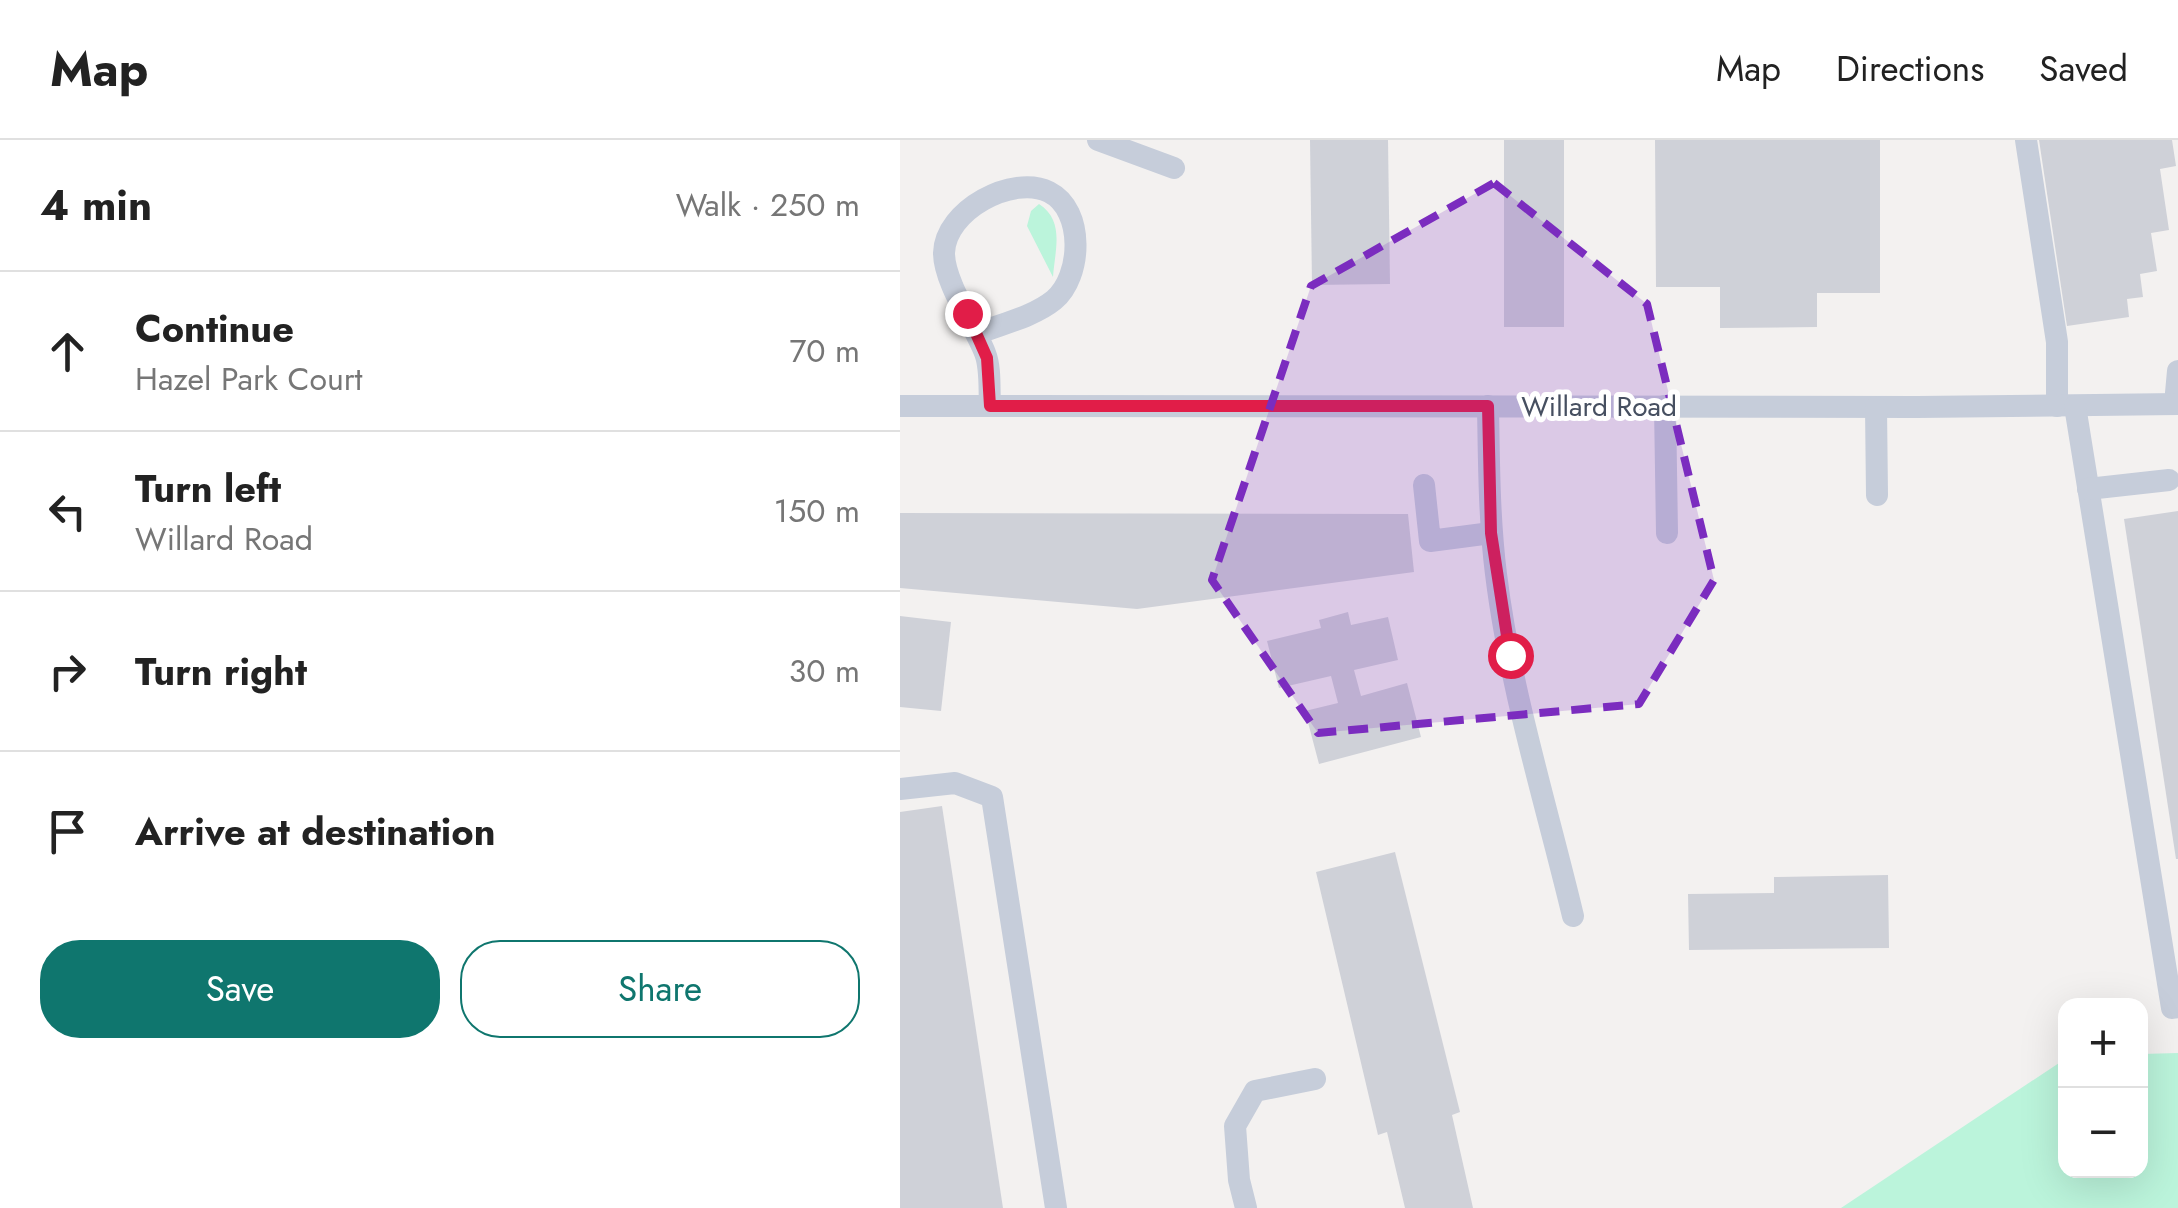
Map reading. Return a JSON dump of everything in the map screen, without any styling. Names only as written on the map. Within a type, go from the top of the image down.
[{"type":"street","points":[[1098,140],[1174,168]]},
{"type":"street","points":[[2026,140],[2066,406],[2088,490],[2172,1008],[2178,1007]]},
{"type":"street","points":[[976,334],[1043,308],[1058,298],[1066,284],[1074,256],[1074,227],[1072,215],[1051,192],[1019,188],[968,207],[950,228],[944,254],[947,265],[976,334],[987,358],[990,406]]},
{"type":"street","points":[[2177,404],[2178,371]]},
{"type":"street","name":"Willard Road","points":[[900,406],[2177,404]]},
{"type":"street","points":[[1488,406],[1491,533],[1510,655],[1573,916]]},
{"type":"street","points":[[1665,406],[1667,533]]},
{"type":"street","points":[[1876,407],[1877,495]]},
{"type":"street","points":[[2088,490],[2169,480]]},
{"type":"street","points":[[1424,485],[1430,541],[1491,533]]},
{"type":"street","points":[[900,789],[955,783],[992,797],[1056,1208]]},
{"type":"street","points":[[1246,1208],[1239,1180],[1235,1126],[1255,1090],[1315,1079]]},
{"type":"highlighted area","points":[[1494,183],[1647,304],[1714,580],[1639,704],[1318,733],[1212,580],[1311,286]]},
{"type":"green space","points":[[1039,204],[1055,227],[1053,277],[1027,226],[1031,211]]},
{"type":"green space","points":[[2178,1053],[2178,1208],[1841,1208],[2058,1064],[2058,1178],[2148,1178],[2148,1054]]},
{"type":"building","points":[[1310,140],[1388,140],[1390,284],[1312,285]]},
{"type":"building","points":[[1504,140],[1564,140],[1564,327],[1504,327]]},
{"type":"building","points":[[1655,140],[1880,140],[1880,293],[1817,293],[1817,327],[1720,328],[1720,287],[1656,287]]},
{"type":"building","points":[[2039,140],[2172,140],[2176,166],[2160,169],[2169,230],[2151,233],[2157,271],[2140,274],[2143,297],[2127,299],[2129,317],[2067,326]]},
{"type":"building","points":[[2178,511],[2178,859],[2176,859],[2124,519]]},
{"type":"building","points":[[900,513],[1408,514],[1414,572],[1137,609],[900,588]]},
{"type":"building","points":[[1348,612],[1351,625],[1388,617],[1398,660],[1354,670],[1361,696],[1407,683],[1421,737],[1319,764],[1305,711],[1338,703],[1331,676],[1279,688],[1267,641],[1321,628],[1319,620]]},
{"type":"building","points":[[900,616],[951,622],[941,711],[900,707]]},
{"type":"building","points":[[942,806],[1003,1208],[900,1208],[900,812]]},
{"type":"building","points":[[1395,852],[1460,1112],[1452,1115],[1473,1208],[1405,1208],[1387,1132],[1378,1135],[1316,872]]},
{"type":"building","points":[[1888,875],[1889,948],[1689,950],[1688,894],[1774,893],[1774,877]]},
{"type":"route","points":[[967,313],[987,358],[990,406],[1488,406],[1491,533],[1510,655]]}]
